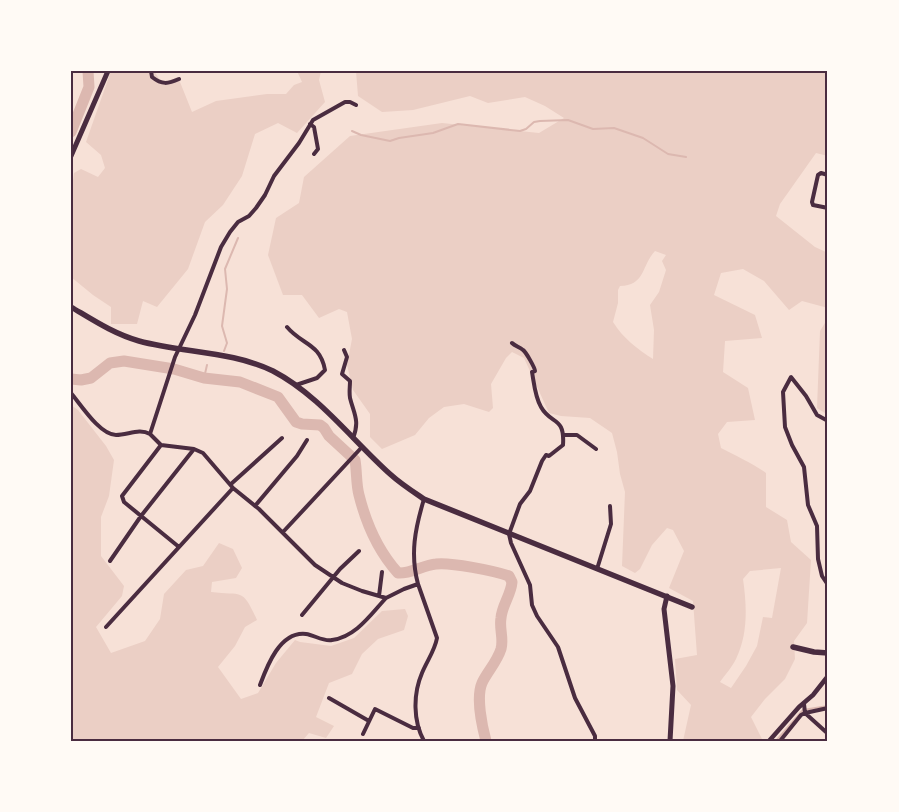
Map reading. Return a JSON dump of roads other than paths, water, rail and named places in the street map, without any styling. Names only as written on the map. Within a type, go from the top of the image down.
[{"type":"highway","points":[[71,307],[106,328],[129,338],[178,349],[240,359],[272,371],[296,385],[397,480],[424,499],[667,596],[692,608]]},
{"type":"highway","points":[[793,647],[828,654]]},
{"type":"main road","points":[[71,156],[108,71]]},
{"type":"main road","points":[[667,596],[664,609],[673,686],[670,741]]},
{"type":"street","points":[[151,71],[152,77],[161,83],[166,84],[178,79]]},
{"type":"street","points":[[150,434],[178,349],[195,315],[221,247],[230,232],[238,222],[249,216],[266,195],[274,176],[299,143],[310,124],[318,117],[345,102],[356,105]]},
{"type":"street","points":[[310,124],[314,127],[318,149],[314,154]]},
{"type":"street","points":[[828,175],[821,173],[818,175],[812,202],[813,205],[828,208]]},
{"type":"street","points":[[287,327],[296,337],[304,340],[319,352],[323,360],[324,370],[317,378],[296,385]]},
{"type":"street","points":[[512,344],[525,350],[535,367],[535,371],[532,372],[541,406],[562,427],[564,436],[563,445],[549,456],[546,456],[542,461],[530,491],[520,504],[509,534],[511,543],[530,585],[532,605],[537,616],[558,647],[568,682],[595,736],[595,741]]},
{"type":"street","points":[[344,350],[347,357],[342,374],[350,381],[350,399],[357,417],[353,438]]},
{"type":"street","points":[[828,421],[818,415],[791,376],[783,392],[785,427],[804,467],[808,505],[817,526],[818,559],[822,576],[828,585]]},
{"type":"street","points":[[71,393],[89,415],[109,434],[115,435],[144,431],[161,445],[199,451],[209,459],[232,486],[283,532],[315,565],[333,578],[351,587],[386,598]]},
{"type":"street","points":[[564,436],[577,435],[596,449]]},
{"type":"street","points":[[106,627],[232,486],[282,438]]},
{"type":"street","points":[[255,506],[297,456],[307,440]]},
{"type":"street","points":[[161,445],[122,496],[124,502],[179,547]]},
{"type":"street","points":[[283,532],[362,447]]},
{"type":"street","points":[[110,561],[141,516],[194,449]]},
{"type":"street","points":[[424,499],[417,527],[413,556],[415,574],[437,638],[419,683],[416,718],[424,741]]},
{"type":"street","points":[[597,569],[611,524],[610,506]]},
{"type":"street","points":[[302,615],[359,551]]},
{"type":"street","points":[[379,596],[382,572]]},
{"type":"street","points":[[260,685],[269,663],[290,636],[297,634],[307,635],[330,641],[341,638],[364,622],[386,598],[404,588],[418,584]]},
{"type":"street","points":[[769,741],[799,707],[804,705],[828,676]]},
{"type":"street","points":[[329,698],[369,721]]},
{"type":"street","points":[[804,705],[805,712],[826,732]]},
{"type":"street","points":[[780,741],[805,712],[828,708]]},
{"type":"street","points":[[363,734],[375,709],[413,728],[419,728]]},
{"type":"waterway","points":[[71,132],[89,87],[88,71]]},
{"type":"waterway","points":[[352,131],[361,135],[390,141],[433,133],[458,124],[520,131],[526,129],[534,122],[568,120],[593,129],[614,128],[643,138],[668,154],[686,157]]},
{"type":"waterway","points":[[224,351],[227,343],[222,326],[227,289],[225,269],[238,238]]},
{"type":"waterway","points":[[71,379],[91,378],[110,363],[124,361],[174,369],[204,378],[240,382],[278,397],[296,422],[320,425],[355,460],[358,491],[365,516],[379,546],[398,573],[431,565],[451,564],[509,576],[512,582],[502,613],[501,649],[480,689],[480,712],[486,741]]},
{"type":"waterway","points":[[204,378],[207,365]]},
{"type":"waterway","points":[[776,741],[803,710],[828,706]]}]
